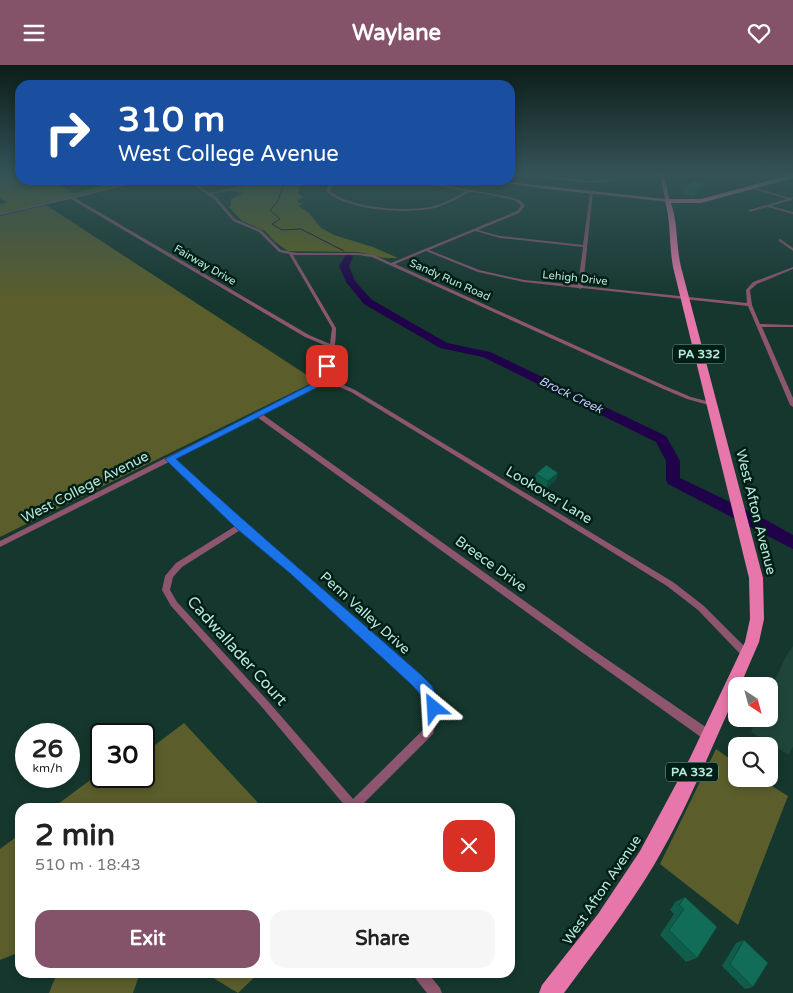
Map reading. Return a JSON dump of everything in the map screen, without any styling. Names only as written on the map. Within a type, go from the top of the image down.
[{"type":"main road","name":"West Afton Avenue","points":[[550,993],[605,921],[647,858],[709,736],[752,642],[758,603],[756,578],[744,524],[673,249],[672,217]]},
{"type":"street","name":"Fairway Drive","points":[[106,217],[307,336],[331,345]]},
{"type":"street","name":"Sandy Run Road","points":[[232,217],[234,220],[260,231],[280,251],[291,254],[364,254],[392,264],[662,387],[689,398],[712,404]]},
{"type":"street","points":[[392,264],[505,217]]},
{"type":"street","points":[[580,288],[588,217]]},
{"type":"street","points":[[474,230],[508,239],[584,246]]},
{"type":"street","points":[[780,240],[793,250]]},
{"type":"street","name":"Lehigh Drive","points":[[426,250],[492,275],[524,281],[750,305]]},
{"type":"street","points":[[291,254],[333,324],[334,333],[322,380]]},
{"type":"street","points":[[793,267],[755,283],[748,290],[750,305],[793,405]]},
{"type":"street","points":[[759,325],[793,326]]},
{"type":"street","name":"West College Avenue","points":[[0,544],[322,380]]},
{"type":"street","name":"Lookover Lane","points":[[322,380],[337,383],[353,391],[648,569],[701,608],[746,655]]},
{"type":"street","name":"Breece Drive","points":[[257,414],[709,736]]},
{"type":"street","name":"Penn Valley Drive","points":[[170,459],[241,526],[295,571],[416,679],[431,699],[434,719],[429,731],[357,803]]},
{"type":"street","name":"Cadwallader Court","points":[[241,526],[180,565],[169,576],[166,590],[174,604],[264,703],[350,803]]},
{"type":"street","points":[[424,978],[435,993]]},
{"type":"shaded area","points":[[239,217],[312,217],[321,228],[334,235],[373,247],[398,258],[384,258],[358,252],[288,251],[275,242],[265,231],[242,221]]},
{"type":"shaded area","points":[[793,646],[793,746],[789,755],[778,748],[778,737],[759,737],[751,732],[753,727],[778,727],[777,677],[786,656]]},
{"type":"green space","points":[[0,217],[65,217],[316,381],[0,537]]},
{"type":"green space","points":[[184,723],[258,803],[59,803],[90,780],[90,788],[155,788],[155,745]]},
{"type":"green space","points":[[716,749],[728,757],[728,787],[774,787],[788,796],[738,925],[660,864]]},
{"type":"green space","points":[[15,838],[15,954],[0,960],[0,849]]},
{"type":"green space","points":[[55,978],[138,978],[133,993],[49,993]]},
{"type":"green space","points":[[213,978],[254,978],[238,993]]},
{"type":"building","points":[[546,465],[558,473],[548,481],[536,474]]},
{"type":"building","points":[[685,897],[717,927],[697,958],[669,930],[684,909],[679,905]]},
{"type":"building","points":[[744,940],[768,963],[753,987],[730,964]]},
{"type":"waterway","name":"Brock Creek","points":[[278,217],[280,219],[272,224],[282,230],[301,229],[344,251]]},
{"type":"waterway","name":"Brock Creek","points":[[349,257],[344,266],[351,282],[368,302],[444,346],[486,354],[661,439],[673,461],[673,480],[751,519],[793,543]]},
{"type":"route","points":[[327,366],[324,377],[315,385],[170,459],[241,526],[295,571],[416,679],[427,691],[434,708]]}]
